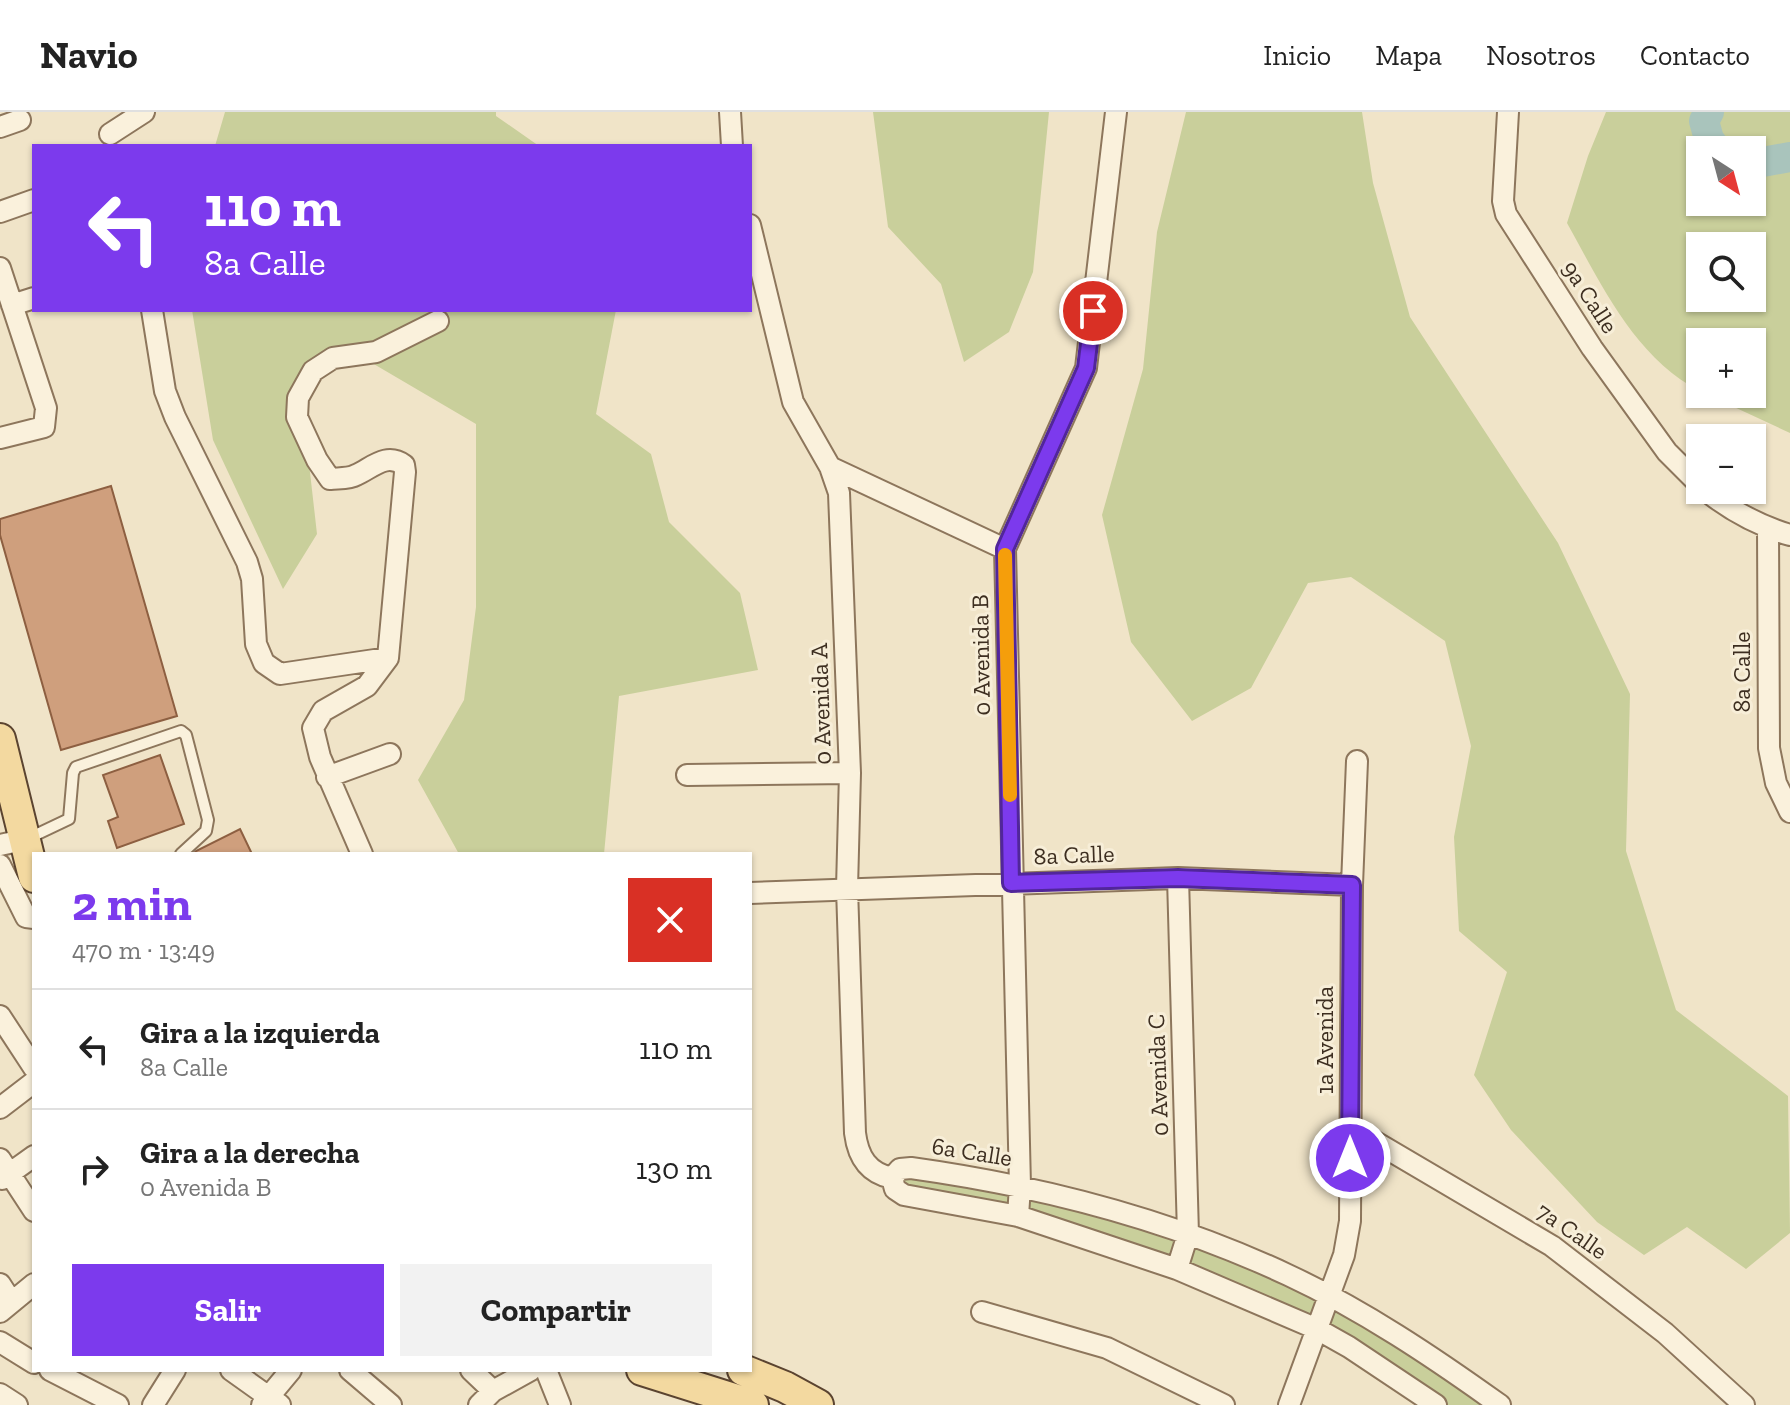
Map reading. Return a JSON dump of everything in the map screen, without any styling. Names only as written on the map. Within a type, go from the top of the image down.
[{"type":"main road","points":[[0,739],[12,843],[32,874]]},
{"type":"main road","points":[[648,1372],[753,1405]]},
{"type":"main road","points":[[748,1372],[818,1405]]},
{"type":"street","points":[[105,112],[111,140],[144,112]]},
{"type":"street","name":"0 Avenida B","points":[[1018,1216],[1020,1186],[1005,549],[1086,368],[1116,112]]},
{"type":"street","name":"9a Calle","points":[[1508,112],[1503,201],[1506,214],[1600,360],[1667,452],[1686,471]]},
{"type":"street","points":[[725,114],[732,144]]},
{"type":"street","points":[[0,212],[32,201]]},
{"type":"street","name":"0 Avenida A","points":[[752,233],[793,402],[830,467],[839,493],[850,773],[847,888],[857,1146],[860,1156],[873,1170],[892,1178]]},
{"type":"street","points":[[0,268],[46,408],[44,427],[0,438]]},
{"type":"street","points":[[12,305],[32,299]]},
{"type":"street","points":[[152,312],[165,391],[247,562],[252,579],[256,644],[264,663],[280,674],[388,658]]},
{"type":"street","points":[[361,852],[327,777],[313,728],[323,711],[367,686],[388,658],[404,465],[387,459],[354,477],[330,479],[317,460],[297,417],[298,398],[313,371],[333,358],[376,352],[438,321]]},
{"type":"street","points":[[830,467],[1005,549]]},
{"type":"street","points":[[1724,504],[1768,529],[1790,535]]},
{"type":"street","name":"8a Calle","points":[[1768,529],[1769,748],[1776,783],[1790,812]]},
{"type":"street","points":[[327,777],[390,754]]},
{"type":"street","name":"1a Avenida","points":[[1289,1405],[1344,1255],[1349,1231],[1352,885],[1357,761]]},
{"type":"street","points":[[687,775],[850,773]]},
{"type":"street","points":[[0,865],[26,917],[32,918]]},
{"type":"street","name":"8a Calle","points":[[752,893],[1178,878],[1352,885]]},
{"type":"street","name":"0 Avenida C","points":[[1177,1269],[1188,1234],[1178,878]]},
{"type":"street","points":[[0,1016],[32,1065]]},
{"type":"street","points":[[0,1108],[32,1084]]},
{"type":"street","name":"7a Calle","points":[[1350,1127],[1552,1246],[1665,1333],[1744,1405]]},
{"type":"street","points":[[32,1157],[4,1170],[32,1208]]},
{"type":"street","name":"6a Calle","points":[[892,1178],[900,1169],[911,1168],[1020,1186],[1118,1211],[1188,1234],[1288,1275],[1327,1296],[1435,1360],[1500,1405]]},
{"type":"street","points":[[892,1178],[895,1189],[904,1195],[1018,1216],[1177,1269],[1317,1329],[1436,1405]]},
{"type":"street","points":[[4,1299],[32,1285]]},
{"type":"street","points":[[982,1312],[1107,1348],[1224,1405]]},
{"type":"street","points":[[0,1342],[32,1362]]},
{"type":"street","points":[[54,1372],[118,1405]]},
{"type":"street","points":[[153,1405],[174,1372]]},
{"type":"street","points":[[233,1372],[270,1402],[290,1372]]},
{"type":"street","points":[[352,1372],[391,1405]]},
{"type":"street","points":[[472,1372],[486,1398],[528,1372]]},
{"type":"street","points":[[546,1372],[553,1402]]},
{"type":"street","points":[[0,1394],[17,1405]]},
{"type":"lane","points":[[12,843],[69,819],[76,767],[181,731],[186,735],[208,820],[206,831],[183,852]]},
{"type":"green space","points":[[225,112],[496,112],[496,116],[536,144],[216,144]]},
{"type":"green space","points":[[873,112],[1049,112],[1033,272],[1009,332],[964,362],[941,284],[888,227]]},
{"type":"green space","points":[[1186,112],[1362,112],[1373,183],[1410,317],[1558,543],[1630,694],[1626,851],[1676,1010],[1788,1096],[1790,1233],[1746,1269],[1687,1227],[1644,1255],[1597,1222],[1511,1130],[1474,1075],[1507,972],[1459,931],[1454,837],[1471,746],[1445,641],[1351,577],[1308,583],[1251,688],[1192,721],[1131,642],[1102,515],[1143,369],[1157,232]]},
{"type":"green space","points":[[1606,112],[1790,112],[1790,433],[1736,408],[1766,408],[1766,328],[1686,328],[1686,382],[1657,359],[1622,318],[1567,223]]},
{"type":"green space","points":[[192,312],[616,312],[596,414],[651,454],[669,522],[740,593],[758,670],[619,696],[604,852],[458,852],[418,780],[464,700],[476,607],[476,424],[355,353],[300,384],[317,534],[283,589],[213,440]]},
{"type":"green space","points":[[894,1174],[1020,1186],[1288,1275],[1500,1405],[1436,1405],[1415,1390],[1177,1269],[904,1195]]},
{"type":"building","points":[[111,486],[177,716],[61,750],[0,535],[0,519]]},
{"type":"building","points":[[160,755],[184,824],[117,848],[108,821],[118,817],[103,775]]},
{"type":"building","points":[[240,829],[251,852],[195,852]]},
{"type":"waterway","points":[[1708,136],[1704,121],[1709,112]]},
{"type":"waterway","points":[[1766,161],[1790,157]]},
{"type":"slow traffic","points":[[1005,555],[1010,795]]},
{"type":"route","points":[[1093,311],[1086,368],[1005,549],[1011,883],[1178,878],[1352,885],[1350,1158]]}]
